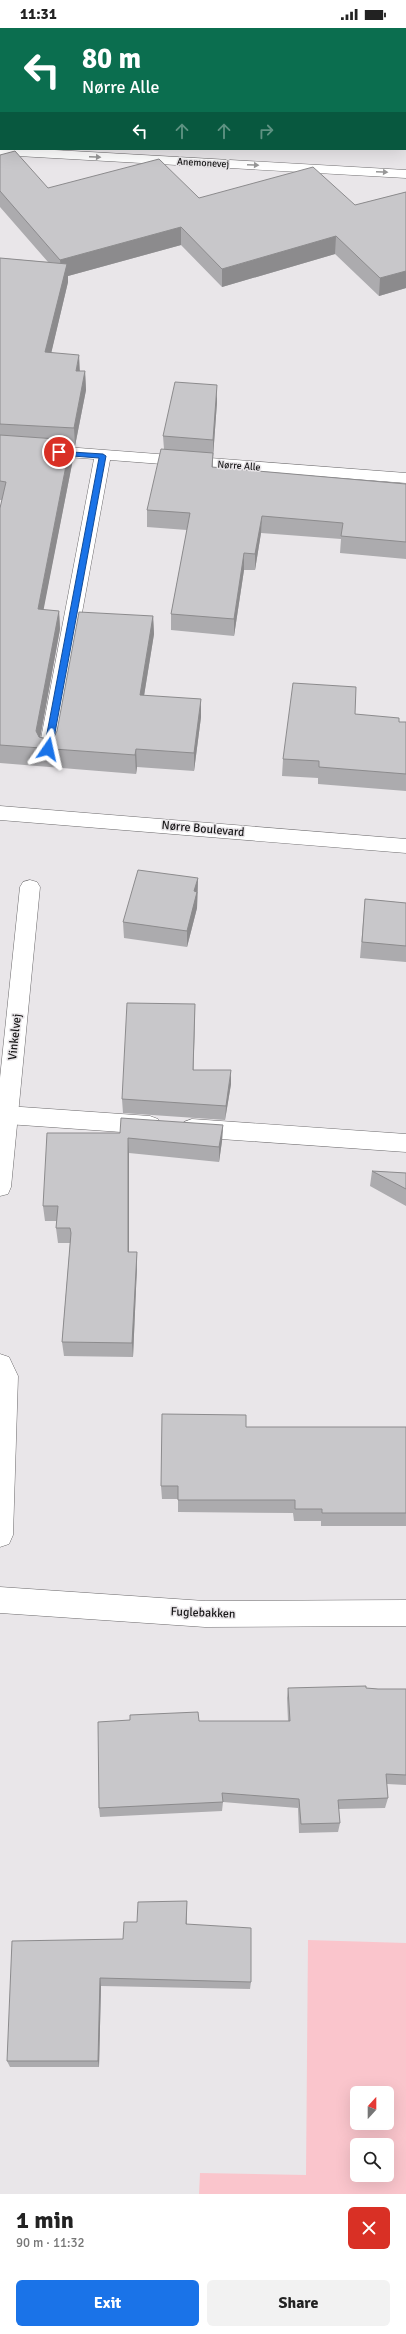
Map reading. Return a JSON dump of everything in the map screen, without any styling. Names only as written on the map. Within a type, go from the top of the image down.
[{"type":"street","name":"Anemonevej","points":[[0,151],[406,174]]},
{"type":"street","name":"Nørre Alle","points":[[0,447],[406,478]]},
{"type":"street","points":[[48,749],[103,456]]},
{"type":"street","name":"Nørre Boulevard","points":[[0,813],[406,846]]},
{"type":"street","name":"Vinkelvej","points":[[0,1187],[7,1115],[5,1091],[30,887]]},
{"type":"street","points":[[7,1115],[406,1143]]},
{"type":"street","points":[[0,1365],[6,1376],[0,1535]]},
{"type":"street","name":"Fuglebakken","points":[[0,1600],[205,1614],[406,1613]]},
{"type":"shaded area","points":[[308,1940],[406,1943],[406,2194],[199,2194],[200,2173],[306,2175]]},
{"type":"building","points":[[15,151],[48,188],[159,159],[199,198],[313,167],[355,205],[406,192],[406,271],[380,278],[336,236],[222,269],[181,227],[60,260],[0,191],[0,155]]},
{"type":"building","points":[[0,258],[67,264],[45,352],[79,355],[76,371],[85,371],[74,428],[0,424]]},
{"type":"building","points":[[175,382],[217,385],[213,440],[163,436]]},
{"type":"building","points":[[0,435],[71,440],[38,609],[59,611],[36,731],[39,737],[47,739],[54,737],[57,731],[79,612],[153,616],[140,695],[201,699],[194,753],[136,749],[135,755],[0,745],[0,508],[6,482],[0,481]]},
{"type":"building","points":[[161,449],[213,453],[212,467],[406,484],[406,542],[341,536],[343,523],[262,516],[255,554],[244,553],[234,619],[171,614],[190,513],[147,510]]},
{"type":"building","points":[[293,683],[356,687],[355,714],[399,718],[399,722],[406,722],[406,774],[319,767],[319,761],[283,759]]},
{"type":"building","points":[[138,870],[198,878],[194,891],[197,892],[187,931],[123,922]]},
{"type":"building","points":[[365,899],[406,903],[406,946],[362,942]]},
{"type":"building","points":[[127,1003],[195,1004],[193,1070],[231,1070],[226,1106],[122,1099]]},
{"type":"building","points":[[121,1118],[223,1125],[219,1147],[128,1138],[128,1252],[137,1252],[132,1343],[62,1342],[71,1233],[70,1228],[56,1228],[58,1206],[43,1206],[47,1133],[120,1133]]},
{"type":"building","points":[[372,1171],[406,1173],[406,1189]]},
{"type":"building","points":[[162,1414],[246,1415],[246,1427],[406,1427],[406,1513],[322,1513],[322,1509],[295,1509],[295,1500],[178,1500],[178,1486],[161,1486]]},
{"type":"building","points":[[366,1686],[366,1688],[378,1689],[406,1689],[406,1775],[386,1774],[388,1798],[338,1800],[340,1823],[301,1824],[299,1799],[222,1793],[223,1802],[99,1808],[98,1722],[130,1720],[130,1715],[198,1712],[199,1721],[290,1721],[288,1688]]},
{"type":"building","points":[[187,1901],[186,1924],[251,1928],[251,1982],[100,1978],[98,2061],[7,2061],[12,1941],[123,1939],[124,1922],[137,1922],[138,1902]]},
{"type":"route","points":[[48,749],[103,456],[59,452]]}]
